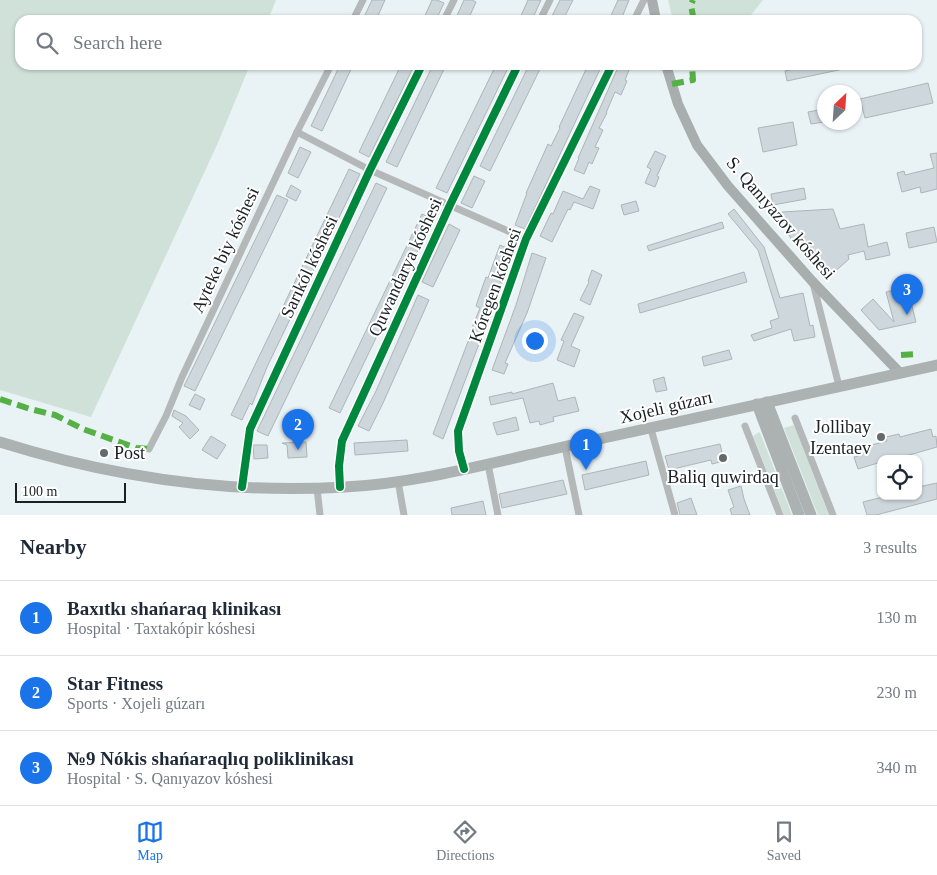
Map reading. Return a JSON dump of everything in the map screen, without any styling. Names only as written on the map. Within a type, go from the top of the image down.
[{"type":"main road","name":"Xojeli gúzarı","points":[[0,442],[104,470],[180,482],[242,487],[340,487],[398,481],[464,469],[937,365]]},
{"type":"main road","points":[[762,403],[799,515]]},
{"type":"main road","points":[[762,403],[811,515]]},
{"type":"street","points":[[356,15],[363,0]]},
{"type":"street","points":[[446,15],[454,0]]},
{"type":"street","points":[[542,15],[550,0]]},
{"type":"street","points":[[636,15],[644,0]]},
{"type":"street","points":[[652,0],[655,15]]},
{"type":"street","name":"Ayteke biy kóshesi","points":[[148,449],[166,416],[186,368],[297,132],[328,70]]},
{"type":"street","name":"Sarıkól kóshesi","points":[[242,487],[250,429],[370,170],[420,70]]},
{"type":"street","name":"Quwandarya kóshesi","points":[[340,487],[339,466],[342,441],[450,205],[516,70]]},
{"type":"street","name":"Kóregen kóshesi","points":[[464,469],[459,450],[458,431],[526,239],[610,70]]},
{"type":"street","name":"S. Qanıyazov kóshesi","points":[[668,70],[678,104],[697,145],[728,186],[812,280],[900,373]]},
{"type":"street","points":[[297,132],[370,170],[526,239]]},
{"type":"street","points":[[812,280],[839,386]]},
{"type":"street","points":[[795,418],[833,515]]},
{"type":"street","points":[[745,426],[780,515]]},
{"type":"street","points":[[651,429],[674,515]]},
{"type":"street","points":[[565,447],[579,515]]},
{"type":"street","points":[[488,464],[498,515]]},
{"type":"street","points":[[398,481],[404,515]]},
{"type":"street","points":[[317,488],[320,515]]},
{"type":"shaded area","points":[[0,0],[276,0],[270,15],[15,15],[15,70],[248,70],[217,145],[91,417],[0,390]]},
{"type":"shaded area","points":[[668,0],[763,0],[751,15],[672,15]]},
{"type":"shaded area","points":[[794,425],[829,515],[818,515],[784,428]]},
{"type":"shaded area","points":[[759,432],[792,515],[784,515],[753,436]]},
{"type":"building","points":[[372,0],[385,0],[378,15],[365,15]]},
{"type":"building","points":[[432,0],[444,3],[438,15],[425,15]]},
{"type":"building","points":[[464,0],[476,2],[470,15],[457,15]]},
{"type":"building","points":[[528,0],[541,0],[534,15],[521,15]]},
{"type":"building","points":[[560,0],[573,0],[566,15],[552,15]]},
{"type":"building","points":[[618,0],[629,0],[623,15],[611,15]]},
{"type":"building","points":[[338,70],[351,70],[322,131],[311,126]]},
{"type":"building","points":[[399,70],[412,70],[369,157],[359,152]]},
{"type":"building","points":[[431,70],[444,70],[397,167],[386,162]]},
{"type":"building","points":[[494,70],[507,70],[447,193],[436,188]]},
{"type":"building","points":[[527,70],[540,70],[490,171],[480,166]]},
{"type":"building","points":[[586,70],[600,70],[525,229],[515,225],[526,193],[548,144],[551,146]]},
{"type":"building","points":[[617,70],[629,70],[621,95],[615,92],[599,128],[603,130],[595,147],[599,148],[592,164],[589,162],[584,174],[574,170]]},
{"type":"building","points":[[789,70],[839,70],[787,81],[785,71]]},
{"type":"building","points":[[928,83],[933,103],[865,118],[862,99]]},
{"type":"building","points":[[817,110],[817,123],[811,124],[808,112]]},
{"type":"building","points":[[793,122],[797,145],[763,152],[758,128]]},
{"type":"building","points":[[300,147],[311,152],[298,178],[288,173]]},
{"type":"building","points":[[655,151],[666,156],[657,176],[659,177],[655,187],[645,183],[651,169],[647,167]]},
{"type":"building","points":[[937,153],[937,189],[921,193],[920,187],[902,192],[897,173],[904,171],[905,175],[934,168],[930,154]]},
{"type":"building","points":[[349,169],[360,174],[267,367],[252,405],[250,403],[242,420],[231,415]]},
{"type":"building","points":[[474,176],[485,181],[472,208],[461,203]]},
{"type":"building","points":[[376,183],[387,188],[268,436],[257,431]]},
{"type":"building","points":[[291,185],[301,191],[296,201],[286,196]]},
{"type":"building","points":[[590,186],[600,190],[593,209],[574,202],[570,210],[568,209],[552,242],[540,236],[551,213],[553,214],[563,191],[583,199]]},
{"type":"building","points":[[804,188],[806,199],[773,205],[771,194]]},
{"type":"building","points":[[277,195],[288,200],[195,391],[184,386]]},
{"type":"building","points":[[636,201],[639,211],[624,215],[621,205]]},
{"type":"building","points":[[734,209],[764,247],[780,298],[803,293],[810,326],[813,325],[815,337],[794,341],[791,329],[754,341],[751,335],[772,328],[770,321],[779,318],[758,250],[728,214]]},
{"type":"building","points":[[833,209],[840,229],[864,224],[868,247],[887,242],[890,255],[866,260],[864,251],[848,255],[849,259],[832,274],[804,246],[800,249],[793,242],[778,216],[782,212]]},
{"type":"building","points":[[422,214],[433,219],[340,413],[329,408]]},
{"type":"building","points":[[722,222],[724,228],[649,251],[647,246]]},
{"type":"building","points":[[449,224],[460,230],[433,287],[422,282]]},
{"type":"building","points":[[934,227],[937,242],[909,248],[906,233]]},
{"type":"building","points":[[500,245],[511,250],[500,282],[502,283],[443,439],[433,434],[480,308],[476,306],[481,291],[486,277],[488,278]]},
{"type":"building","points":[[532,253],[546,258],[527,313],[505,363],[508,364],[504,374],[492,370],[516,305]]},
{"type":"building","points":[[592,270],[602,275],[590,305],[580,300],[589,282]]},
{"type":"building","points":[[744,272],[747,282],[640,313],[638,304]]},
{"type":"building","points":[[907,287],[916,322],[879,330],[861,310],[873,299],[894,322],[886,292]]},
{"type":"building","points":[[418,295],[429,300],[369,431],[358,426],[376,391]]},
{"type":"building","points":[[574,313],[584,317],[571,346],[580,350],[574,367],[557,360],[564,341],[561,340]]},
{"type":"building","points":[[729,350],[732,359],[704,366],[702,357]]},
{"type":"building","points":[[664,377],[667,390],[656,392],[653,380]]},
{"type":"building","points":[[553,383],[558,401],[575,397],[579,411],[553,417],[554,421],[540,425],[539,421],[530,423],[523,398],[491,405],[489,397],[512,392],[512,394]]},
{"type":"building","points":[[195,394],[205,399],[200,410],[189,405]]},
{"type":"building","points":[[174,410],[186,416],[199,430],[190,439],[179,427],[183,423],[172,416]]},
{"type":"building","points":[[516,417],[519,430],[497,435],[493,423]]},
{"type":"building","points":[[931,429],[933,437],[936,436],[937,447],[909,455],[877,455],[877,463],[858,469],[854,457],[858,456],[856,449],[887,441],[886,437],[899,434],[900,437]]},
{"type":"building","points":[[211,436],[226,445],[217,459],[202,450]]},
{"type":"building","points":[[407,440],[408,451],[355,455],[354,443]]},
{"type":"building","points":[[306,442],[307,457],[288,458],[287,445],[282,443]]},
{"type":"building","points":[[720,444],[724,461],[712,464],[711,460],[669,470],[665,456]]},
{"type":"building","points":[[253,445],[267,445],[268,458],[254,459]]},
{"type":"building","points":[[646,461],[649,475],[585,490],[582,475]]},
{"type":"building","points":[[563,480],[567,494],[502,508],[499,494]]},
{"type":"building","points":[[937,483],[937,499],[876,515],[867,515],[863,502],[877,498],[922,500],[922,486]]},
{"type":"building","points":[[741,486],[750,515],[732,515],[730,509],[734,507],[728,490]]},
{"type":"building","points":[[691,498],[697,515],[680,515],[677,503]]},
{"type":"building","points":[[483,501],[486,515],[452,515],[451,508]]},
{"type":"marked path","points":[[693,0],[691,5],[693,15]]},
{"type":"marked path","points":[[672,84],[693,80],[692,70]]},
{"type":"marked path","points":[[901,355],[916,354]]},
{"type":"marked path","points":[[0,399],[55,415],[83,429],[136,448],[149,449]]},
{"type":"cycle path","points":[[242,487],[250,429],[370,170],[420,70]]},
{"type":"cycle path","points":[[340,487],[339,466],[342,441],[450,205],[516,70]]},
{"type":"cycle path","points":[[464,469],[459,451],[458,431],[526,239],[610,70]]},
{"type":"place","name":"№9 Nókis shańaraqlıq poliklinikası","points":[[907,315]]},
{"type":"place","name":"Jollibay Izentaev","points":[[881,437]]},
{"type":"place","name":"Star Fitness","points":[[298,450]]},
{"type":"place","name":"Post","points":[[104,453]]},
{"type":"place","name":"Baliq quwirdaq","points":[[723,458]]},
{"type":"place","name":"Baxıtkı shańaraq klinikası","points":[[586,470]]}]
